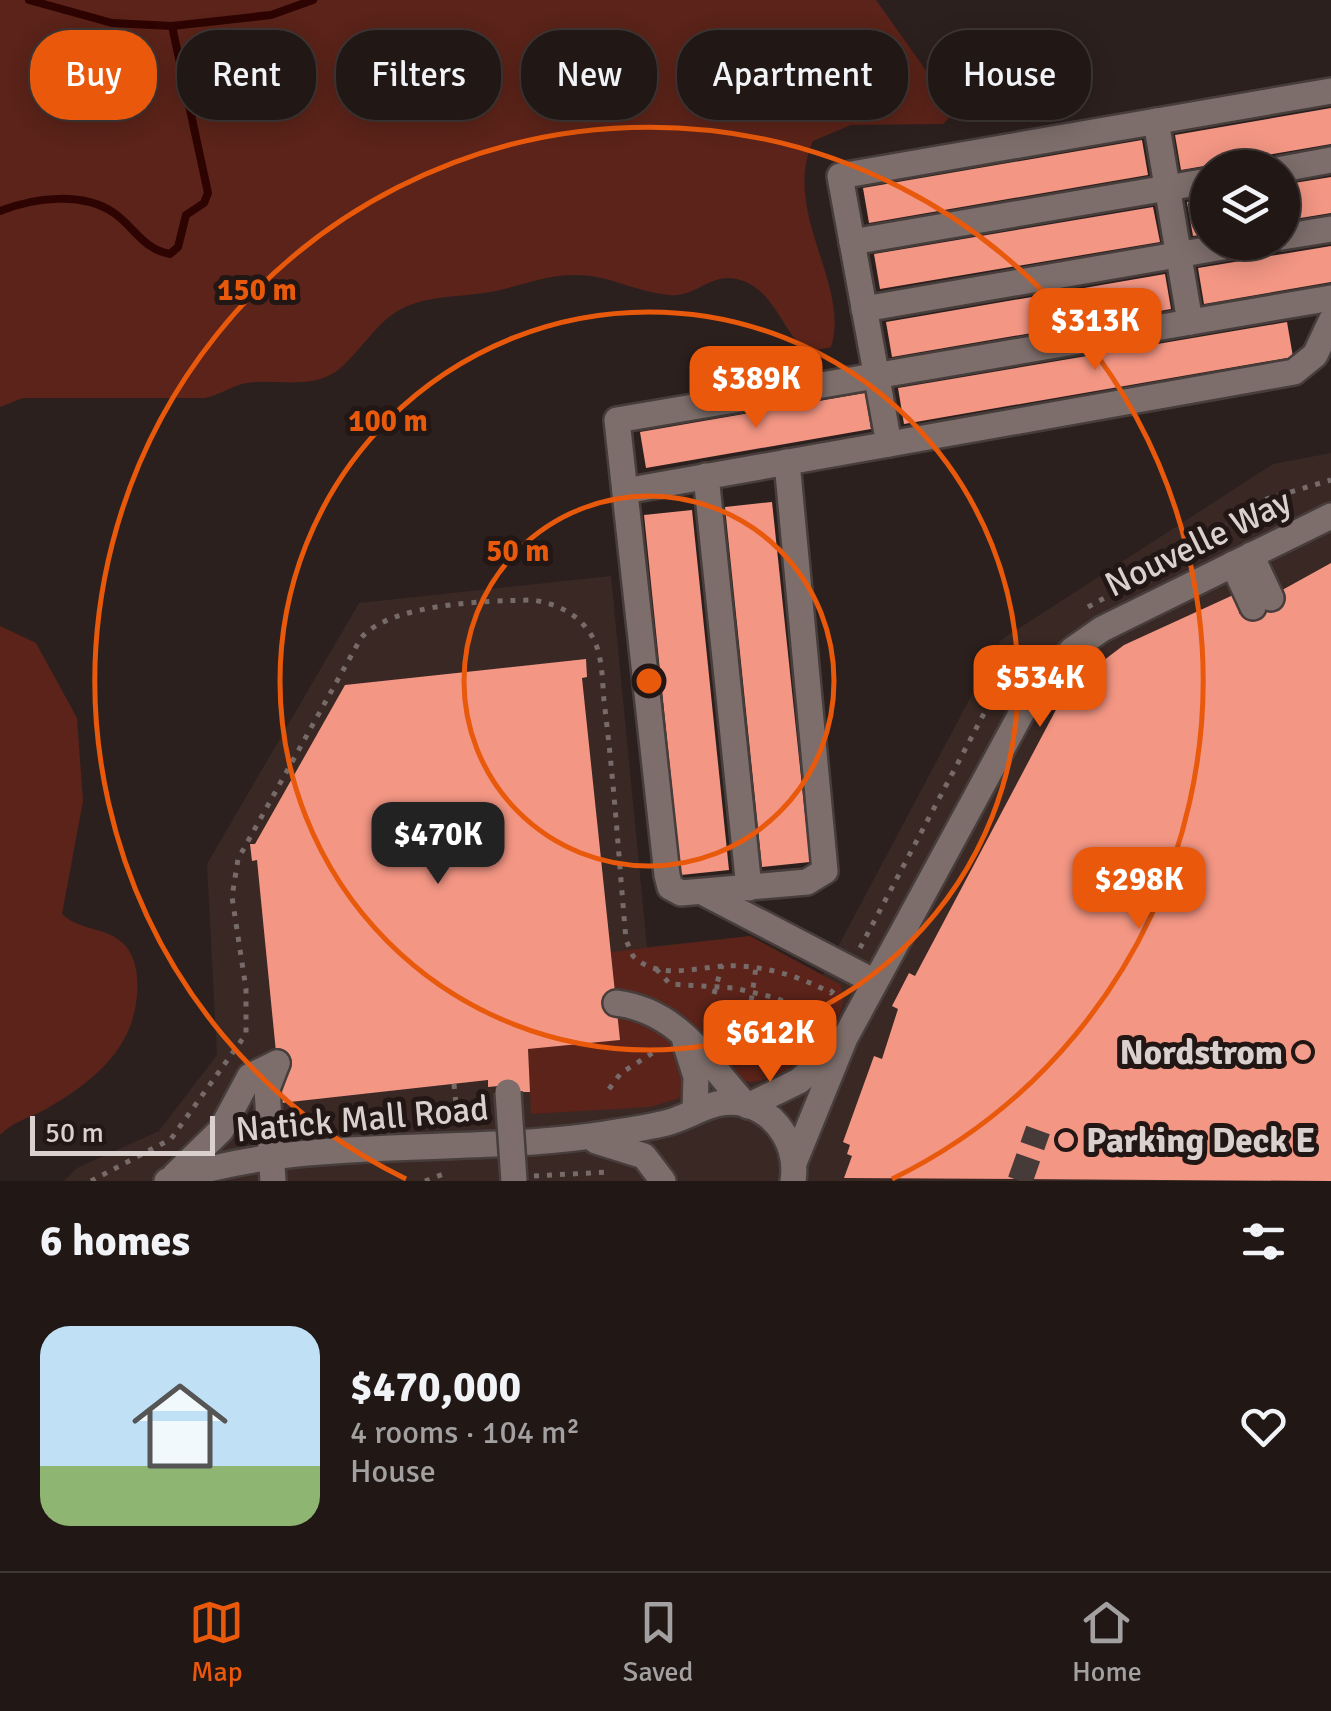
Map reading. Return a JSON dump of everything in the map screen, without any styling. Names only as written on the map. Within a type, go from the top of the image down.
[{"type":"street","points":[[889,444],[840,176],[1331,90]]},
{"type":"street","points":[[1156,121],[1190,322]]},
{"type":"street","points":[[1300,165],[1331,160]]},
{"type":"street","points":[[852,242],[1190,184]]},
{"type":"street","points":[[1300,234],[1331,229]]},
{"type":"street","points":[[864,308],[1190,253]]},
{"type":"street","points":[[787,462],[826,865],[814,880],[680,893],[669,882],[616,420],[1331,298]]},
{"type":"street","points":[[626,490],[1294,372],[1316,355],[1331,321]]},
{"type":"street","points":[[706,476],[749,888]]},
{"type":"street","name":"Nouvelle Way","points":[[796,1174],[845,1038],[1012,722],[1042,680],[1102,629],[1331,516]]},
{"type":"street","points":[[1242,559],[1262,602]]},
{"type":"street","points":[[704,893],[875,982]]},
{"type":"street","points":[[616,1003],[647,1010],[700,1046],[747,1105],[783,1132],[796,1174]]},
{"type":"street","points":[[674,1026],[694,1065],[691,1113]]},
{"type":"street","name":"Nouvelle Way","points":[[747,1105],[805,1076],[845,1038]]},
{"type":"street","points":[[168,1180],[221,1130],[250,1076],[277,1063],[266,1089],[272,1170]]},
{"type":"street","points":[[508,1092],[514,1181]]},
{"type":"street","name":"Natick Mall Road","points":[[168,1180],[272,1170],[360,1148],[566,1139],[691,1113],[717,1103],[747,1105]]},
{"type":"street","name":"Natick Mall Road","points":[[663,1181],[668,1140],[691,1113]]},
{"type":"street","name":"Natick Mall Road","points":[[566,1139],[636,1151],[650,1160],[663,1181]]},
{"type":"path","points":[[92,1181],[171,1139],[237,1048],[248,1019],[233,909],[238,859],[361,638],[376,624],[409,612],[532,600],[564,609],[588,630],[599,654],[617,787],[626,940],[637,961],[656,970],[670,984],[752,992],[816,1016]]},
{"type":"path","points":[[715,991],[722,966]]},
{"type":"path","points":[[744,1052],[756,968]]},
{"type":"path","points":[[656,970],[756,968],[797,977],[832,993],[836,986]]},
{"type":"path","points":[[707,1025],[748,1023],[792,1039]]},
{"type":"path","points":[[609,1089],[620,1073],[658,1048],[666,1056]]},
{"type":"path","points":[[454,1084],[456,1104]]},
{"type":"shaded area","points":[[0,0],[876,0],[897,30],[677,30],[677,120],[908,120],[908,45],[928,73],[928,120],[947,120],[943,124],[851,125],[813,141],[805,168],[805,194],[832,299],[835,323],[831,347],[807,352],[766,297],[736,279],[716,280],[690,292],[669,295],[598,277],[562,276],[411,305],[389,317],[344,365],[320,379],[247,383],[205,398],[23,398],[0,407]]},
{"type":"shaded area","points":[[1331,453],[1331,1181],[64,1181],[77,1168],[159,1131],[217,1055],[207,864],[359,603],[611,576],[647,947],[750,936],[823,975],[1001,640],[1273,464]]},
{"type":"shaded area","points":[[0,626],[36,643],[77,718],[83,801],[62,914],[121,942],[134,963],[137,986],[130,1026],[102,1068],[61,1100],[0,1135]]},
{"type":"shaded area","points":[[750,936],[841,985],[843,1002],[827,1037],[795,1066],[776,1076],[741,1081],[700,1035],[671,1010],[654,1000],[614,988],[611,952]]},
{"type":"shaded area","points":[[617,1014],[649,1025],[671,1041],[682,1064],[683,1097],[650,1107],[531,1114],[528,1049],[619,1040]]},
{"type":"building","points":[[1331,108],[1331,144],[1296,150],[1190,150],[1190,168],[1181,170],[1175,135]]},
{"type":"building","points":[[1142,140],[1148,175],[869,223],[863,188]]},
{"type":"building","points":[[1331,177],[1331,213],[1300,218],[1300,182]]},
{"type":"building","points":[[1153,207],[1160,242],[880,289],[874,254]]},
{"type":"building","points":[[1331,246],[1331,282],[1204,304],[1198,268],[1246,260],[1300,260],[1300,251]]},
{"type":"building","points":[[1165,274],[1171,309],[892,357],[886,322]]},
{"type":"building","points":[[1287,322],[1293,357],[904,424],[898,388]]},
{"type":"building","points":[[865,393],[871,429],[646,468],[640,432]]},
{"type":"building","points":[[772,502],[810,862],[762,867],[725,507]]},
{"type":"building","points":[[692,510],[729,870],[681,875],[644,515]]},
{"type":"building","points":[[1331,563],[1331,1181],[844,1178],[852,1156],[847,1154],[850,1145],[843,1142],[874,1056],[882,1059],[898,1009],[892,1006],[909,973],[915,976],[1059,704],[1083,676],[1124,645],[1242,591],[1239,614]]},
{"type":"building","points":[[586,659],[587,677],[582,678],[620,1040],[528,1049],[530,1092],[499,1092],[499,1086],[488,1087],[488,1080],[281,1103],[257,860],[252,861],[250,844],[255,844],[345,685]]},
{"type":"waterway","points":[[0,211],[42,200],[87,202],[114,213],[146,243],[170,254],[178,247],[186,215],[204,203],[208,193],[172,26],[112,23],[29,0]]},
{"type":"waterway","points":[[172,26],[271,15],[313,0]]},
{"type":"tunnel","points":[[1020,1181],[1038,1130]]},
{"type":"place","name":"Nordstrom","points":[[1303,1052]]},
{"type":"place","name":"Parking Deck E","points":[[1066,1140]]}]
